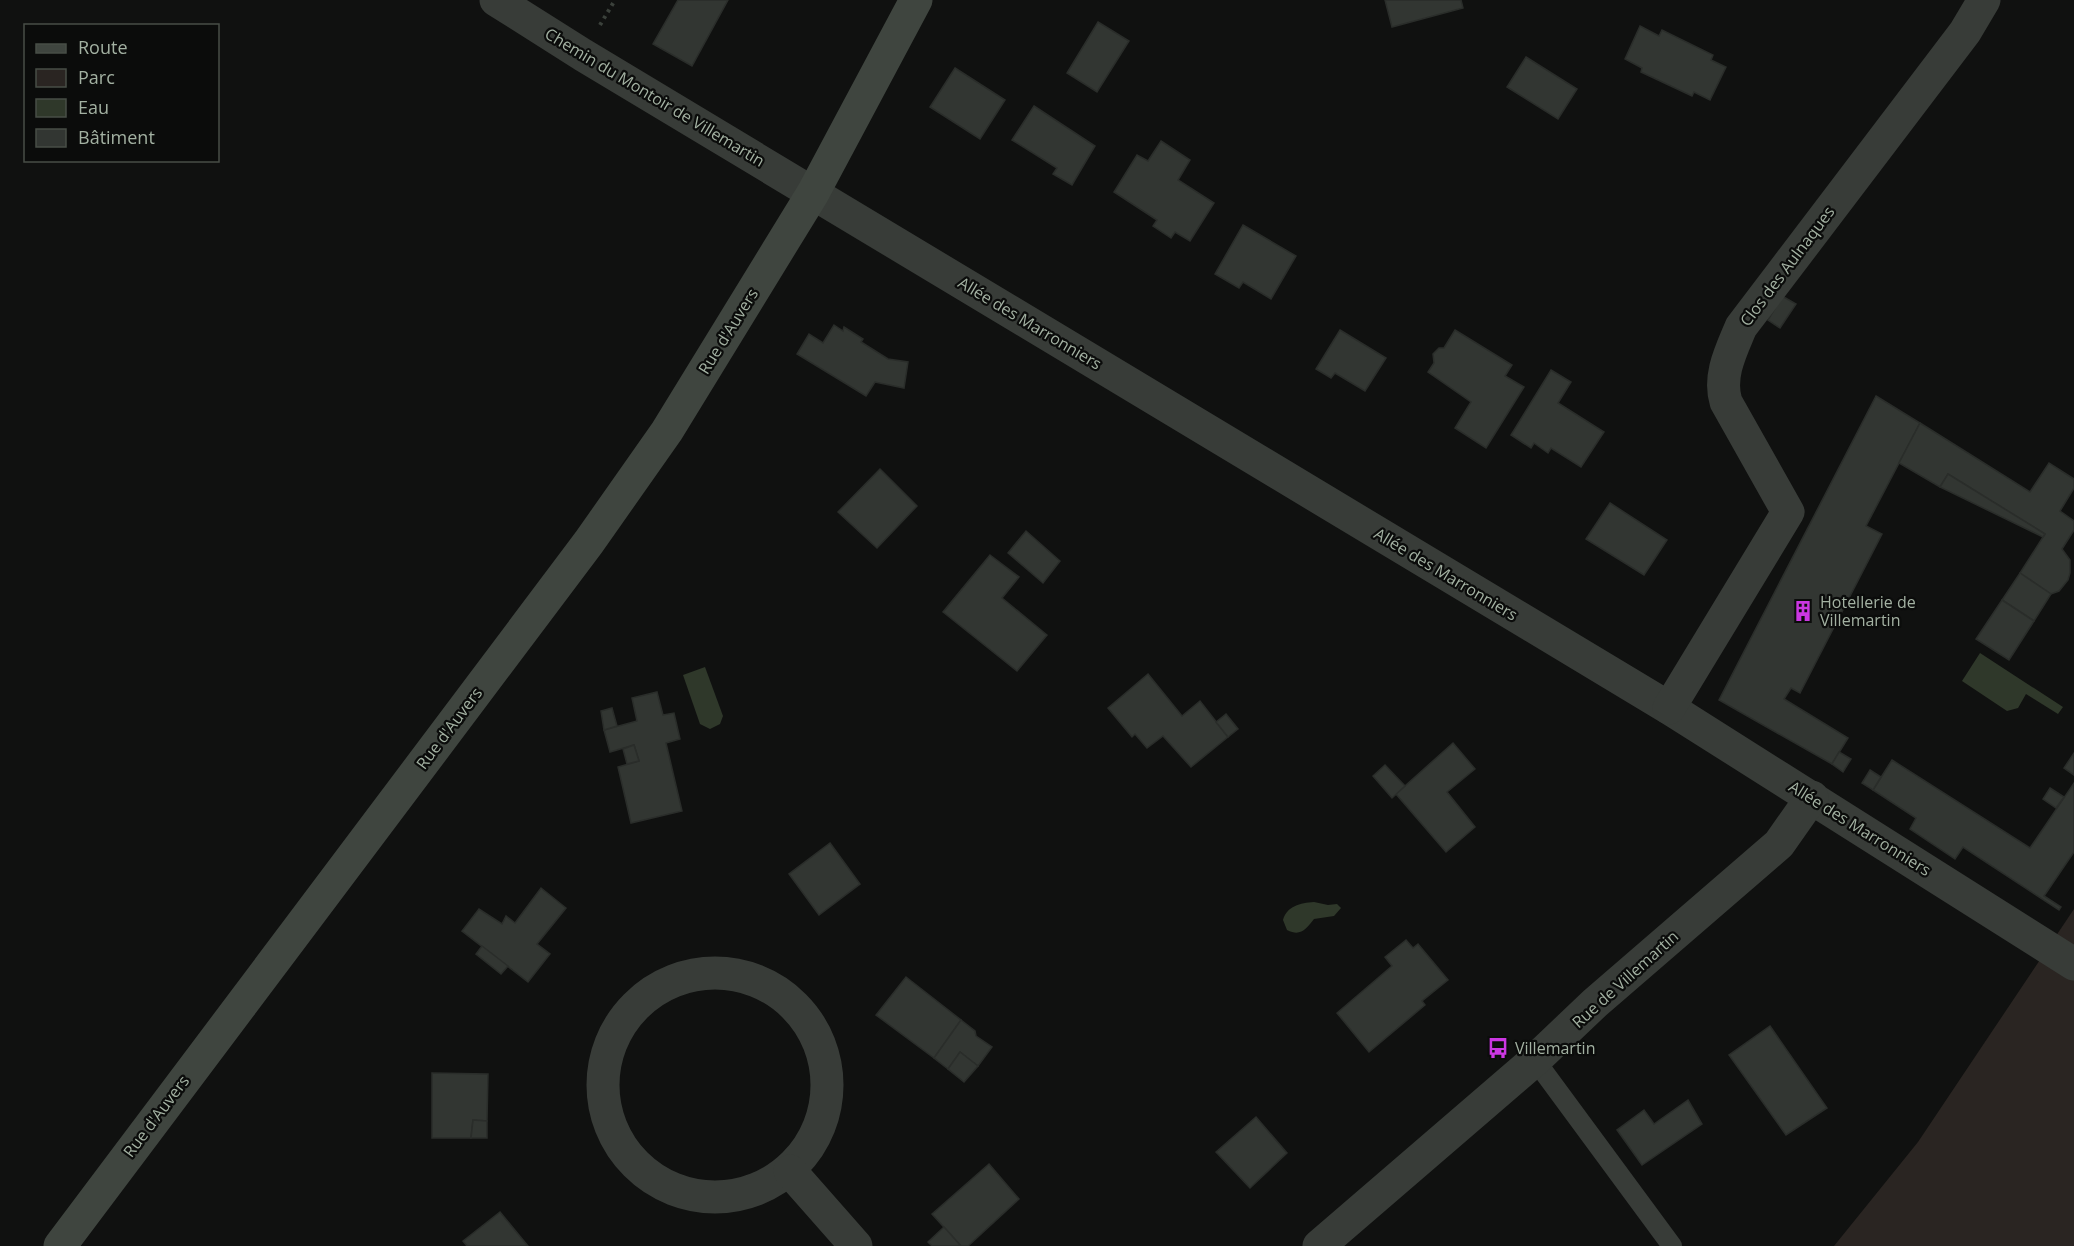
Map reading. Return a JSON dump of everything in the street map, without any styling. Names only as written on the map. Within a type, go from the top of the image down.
[{"type":"main road","name":"Rue d'Auvers","points":[[60,1246],[589,542],[667,430],[813,193],[916,0]]},
{"type":"street","name":"Chemin du Montoir de Villemartin","points":[[496,0],[813,193]]},
{"type":"street","name":"Clos des Aulnaques","points":[[1669,708],[1788,512],[1722,391],[1726,364],[1740,327],[1965,32],[1984,0]]},
{"type":"street","name":"Allée des Marronniers","points":[[813,193],[1669,708],[2074,964]]},
{"type":"street","name":"Rue de Villemartin","points":[[1319,1246],[1535,1060],[1595,1003],[1779,844],[1812,797]]},
{"type":"street","points":[[723,972],[765,983],[801,1010],[823,1049],[828,1093],[817,1136],[790,1171],[752,1193],[708,1198],[665,1187],[630,1160],[607,1122],[602,1078],[613,1035],[640,1000],[678,978],[723,972]]},
{"type":"street","points":[[790,1171],[856,1246]]},
{"type":"lane","points":[[1535,1060],[1672,1246]]},
{"type":"green space","points":[[2074,909],[2074,1246],[1834,1246],[1918,1142]]},
{"type":"water","points":[[1980,653],[2063,707],[2058,714],[2026,694],[2018,708],[2007,711],[1962,681]]},
{"type":"water","points":[[705,667],[723,716],[720,724],[710,729],[700,724],[683,675]]},
{"type":"water","points":[[1314,902],[1337,904],[1341,908],[1334,916],[1314,919],[1306,929],[1300,932],[1287,930],[1283,920],[1288,911],[1299,904]]},
{"type":"building","points":[[678,0],[728,0],[692,66],[653,44]]},
{"type":"building","points":[[1385,0],[1461,0],[1463,8],[1392,27]]},
{"type":"building","points":[[1098,22],[1129,41],[1097,92],[1067,73]]},
{"type":"building","points":[[1640,26],[1659,36],[1662,30],[1713,55],[1711,60],[1726,67],[1710,100],[1694,92],[1692,96],[1641,72],[1642,68],[1625,59]]},
{"type":"building","points":[[1526,57],[1577,89],[1558,119],[1507,87]]},
{"type":"building","points":[[955,68],[1005,100],[980,139],[930,107]]},
{"type":"building","points":[[1034,106],[1095,146],[1072,185],[1053,174],[1057,168],[1012,140]]},
{"type":"building","points":[[1161,141],[1190,160],[1178,180],[1214,203],[1190,241],[1175,232],[1171,238],[1153,226],[1157,220],[1114,192],[1137,155],[1148,161]]},
{"type":"building","points":[[1243,225],[1296,256],[1271,299],[1243,282],[1239,288],[1215,274]]},
{"type":"building","points":[[1782,296],[1796,304],[1780,328],[1768,320]]},
{"type":"building","points":[[834,325],[843,331],[844,327],[863,339],[861,342],[888,359],[908,362],[904,388],[875,382],[866,396],[797,354],[809,334],[823,343]]},
{"type":"building","points":[[1340,330],[1386,358],[1365,391],[1335,373],[1331,378],[1316,369]]},
{"type":"building","points":[[1455,330],[1512,365],[1505,376],[1524,387],[1486,448],[1455,428],[1471,402],[1428,372],[1434,363],[1433,354],[1439,348],[1444,348]]},
{"type":"building","points":[[1551,370],[1571,382],[1558,403],[1604,432],[1581,467],[1551,448],[1548,453],[1534,443],[1531,448],[1511,435]]},
{"type":"building","name":"Hotellerie de Villemartin","points":[[1876,396],[1920,423],[1866,526],[1882,534],[1800,693],[1791,688],[1784,699],[1848,738],[1832,764],[1719,700]]},
{"type":"building","points":[[1920,423],[2030,492],[2049,463],[2074,479],[2074,488],[2060,511],[2074,521],[2074,530],[2062,549],[2070,560],[2070,573],[2068,580],[2059,591],[2051,594],[2020,573],[2045,534],[1948,474],[1940,487],[1899,463]]},
{"type":"building","points":[[880,469],[917,506],[877,548],[838,512]]},
{"type":"building","points":[[1948,474],[2045,534],[2043,537],[1940,487]]},
{"type":"building","points":[[1610,503],[1667,540],[1644,575],[1586,539]]},
{"type":"building","points":[[1026,531],[1060,561],[1043,583],[1008,553]]},
{"type":"building","points":[[990,555],[1019,577],[1002,598],[1047,635],[1017,671],[943,612]]},
{"type":"building","points":[[2020,573],[2051,594],[2034,621],[2002,600]]},
{"type":"building","points":[[2002,600],[2034,621],[2009,660],[1976,639]]},
{"type":"building","points":[[1148,674],[1182,716],[1200,701],[1228,737],[1191,767],[1163,736],[1147,748],[1135,734],[1132,737],[1108,708]]},
{"type":"building","points":[[657,692],[663,715],[674,713],[680,739],[666,743],[682,811],[631,823],[618,767],[639,761],[634,745],[610,752],[604,730],[637,721],[632,698]]},
{"type":"building","points":[[612,708],[617,726],[604,730],[601,711]]},
{"type":"building","points":[[1226,714],[1238,729],[1228,737],[1216,722]]},
{"type":"building","points":[[1453,743],[1475,769],[1447,792],[1475,827],[1446,852],[1396,794]]},
{"type":"building","points":[[634,745],[639,761],[627,764],[623,749]]},
{"type":"building","points":[[1839,752],[1851,759],[1843,772],[1832,764]]},
{"type":"building","points":[[2074,753],[2074,775],[2064,768]]},
{"type":"building","points":[[1892,760],[2030,848],[2074,783],[2074,852],[2044,896],[2061,907],[2059,910],[1963,847],[1955,859],[1910,829],[1916,818],[1873,790]]},
{"type":"building","points":[[1385,765],[1405,786],[1392,798],[1373,776]]},
{"type":"building","points":[[1870,770],[1881,777],[1873,790],[1862,783]]},
{"type":"building","points":[[2050,788],[2064,797],[2056,808],[2043,799]]},
{"type":"building","points":[[830,843],[860,884],[819,915],[789,874]]},
{"type":"building","points":[[541,888],[566,908],[537,944],[550,954],[528,982],[462,931],[479,909],[502,924],[506,916],[515,923]]},
{"type":"building","points":[[1406,940],[1413,948],[1418,944],[1448,980],[1422,1001],[1425,1005],[1369,1052],[1337,1013],[1392,966],[1385,957]]},
{"type":"building","points":[[482,946],[508,966],[501,974],[476,954]]},
{"type":"building","points":[[906,977],[961,1020],[934,1058],[876,1015]]},
{"type":"building","points":[[961,1020],[975,1031],[976,1036],[992,1047],[978,1066],[960,1052],[948,1069],[934,1058]]},
{"type":"building","points":[[1770,1026],[1827,1108],[1786,1135],[1729,1055]]},
{"type":"building","points":[[960,1052],[978,1066],[964,1082],[948,1069]]},
{"type":"building","points":[[432,1073],[488,1074],[487,1121],[473,1120],[471,1138],[432,1138]]},
{"type":"building","points":[[1688,1100],[1702,1124],[1642,1165],[1617,1130],[1644,1110],[1654,1124]]},
{"type":"building","points":[[1256,1117],[1287,1153],[1250,1188],[1216,1152]]},
{"type":"building","points":[[473,1120],[487,1121],[487,1138],[471,1138]]},
{"type":"building","points":[[989,1164],[1019,1199],[968,1246],[961,1246],[932,1214]]},
{"type":"building","points":[[500,1212],[528,1246],[467,1246],[463,1241]]},
{"type":"building","points":[[944,1227],[960,1245],[932,1246],[928,1242]]},
{"type":"place","name":"Hotellerie de Villemartin","points":[[1803,611]]},
{"type":"place","name":"Villemartin","points":[[1498,1048]]}]
